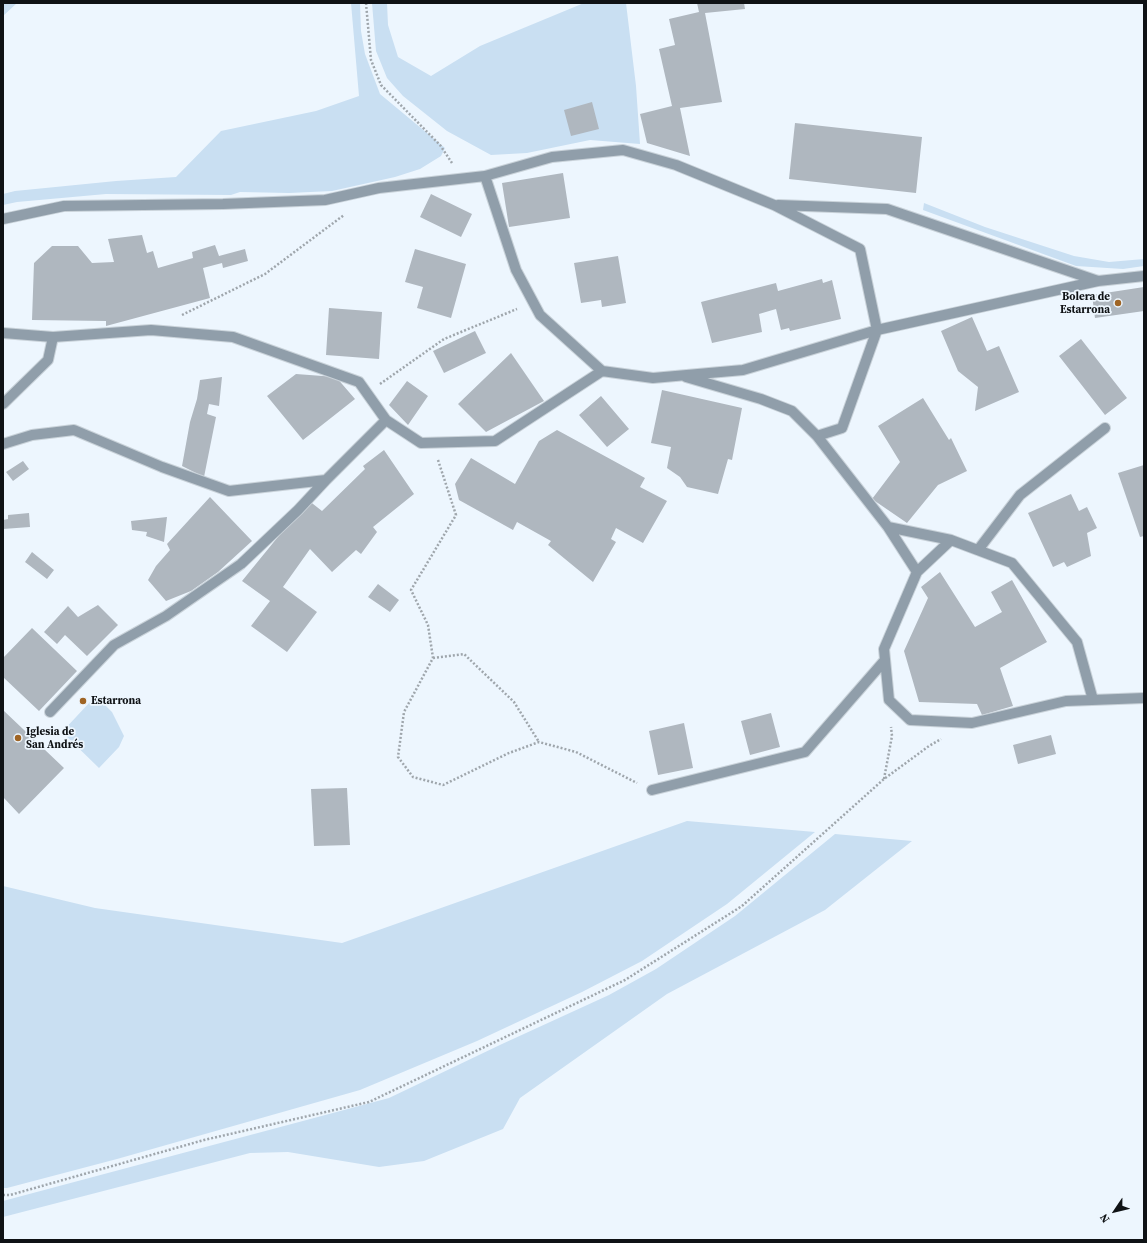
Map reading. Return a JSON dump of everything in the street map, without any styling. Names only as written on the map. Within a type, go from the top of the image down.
[{"type":"street","points":[[3,219],[64,206],[223,204],[325,200],[379,188],[485,176],[552,157],[623,150],[676,166],[774,205],[860,248],[877,330],[842,428],[817,436]]},
{"type":"street","points":[[485,176],[516,270],[540,315],[602,372],[653,378],[743,370],[877,330],[1098,281],[1144,276]]},
{"type":"street","points":[[774,205],[887,209],[1098,281]]},
{"type":"street","points":[[3,333],[53,337],[151,330],[233,336],[359,382],[386,420],[421,443],[495,441],[602,372]]},
{"type":"street","points":[[3,404],[48,360],[53,337]]},
{"type":"street","points":[[680,376],[761,399],[792,411],[817,436],[888,527],[917,572]]},
{"type":"street","points":[[50,712],[114,645],[166,616],[241,564],[298,510],[386,420]]},
{"type":"street","points":[[978,550],[1020,495],[1105,428]]},
{"type":"street","points":[[3,444],[32,435],[74,430],[162,467],[229,491],[326,480]]},
{"type":"street","points":[[888,527],[951,540],[1012,563],[1077,642],[1093,700]]},
{"type":"street","points":[[951,540],[917,572],[884,649],[890,700],[910,720],[972,724],[1066,700],[1144,698]]},
{"type":"street","points":[[652,790],[805,752],[885,660]]},
{"type":"path","points":[[366,3],[371,60],[381,85],[440,145],[463,178]]},
{"type":"path","points":[[180,316],[265,274],[347,212]]},
{"type":"path","points":[[366,393],[444,339],[533,302]]},
{"type":"path","points":[[432,443],[456,515],[411,590],[428,625],[433,658],[404,712],[398,756],[413,777],[443,785],[509,753],[539,742],[576,752],[652,790]]},
{"type":"path","points":[[433,658],[464,654],[514,702],[539,742]]},
{"type":"path","points":[[884,780],[892,736],[890,700]]},
{"type":"path","points":[[3,1195],[10,1195],[204,1140],[369,1102],[625,980],[742,906],[884,780],[929,746],[972,724]]},
{"type":"shaded area","points":[[3,3],[17,3],[3,16]]},
{"type":"shaded area","points":[[351,3],[360,3],[361,31],[365,54],[380,94],[445,148],[441,156],[420,169],[395,177],[332,191],[289,193],[240,192],[231,195],[106,194],[17,202],[3,205],[3,194],[15,191],[116,181],[176,177],[221,131],[316,111],[359,96]]},
{"type":"shaded area","points":[[372,3],[387,3],[388,25],[398,57],[431,76],[480,46],[584,3],[626,3],[636,86],[640,144],[590,140],[527,153],[491,155],[447,131],[403,96],[387,78],[376,51]]},
{"type":"shaded area","points":[[924,203],[985,227],[1074,256],[1109,262],[1144,259],[1144,266],[1123,269],[1076,266],[923,210]]},
{"type":"shaded area","points":[[98,698],[112,712],[124,736],[119,747],[99,768],[62,732],[90,702]]},
{"type":"shaded area","points":[[687,821],[815,832],[727,904],[642,961],[582,992],[477,1041],[360,1090],[117,1159],[3,1188],[3,886],[95,908],[342,943]]},
{"type":"shaded area","points":[[835,834],[912,841],[825,910],[667,994],[520,1098],[503,1129],[424,1161],[379,1167],[288,1152],[250,1153],[3,1217],[3,1201],[389,1098],[609,995],[656,969],[735,916]]},
{"type":"building","points":[[697,3],[744,3],[745,9],[705,13],[722,102],[680,108],[690,156],[647,143],[640,114],[672,106],[659,49],[675,45],[669,19],[699,12]]},
{"type":"building","points":[[592,102],[599,129],[571,136],[564,110]]},
{"type":"building","points":[[795,123],[922,137],[916,193],[789,179]]},
{"type":"building","points":[[563,173],[570,218],[509,227],[502,183]]},
{"type":"building","points":[[431,194],[472,214],[461,237],[420,217]]},
{"type":"building","points":[[142,235],[147,253],[153,251],[158,268],[193,258],[192,252],[215,245],[219,256],[245,249],[248,261],[223,268],[222,263],[203,268],[210,298],[106,326],[106,321],[32,320],[34,263],[52,246],[78,246],[92,263],[114,262],[108,239]]},
{"type":"building","points":[[415,249],[466,264],[451,318],[417,308],[423,287],[405,282]]},
{"type":"building","points":[[618,256],[626,303],[602,307],[601,300],[581,303],[574,263]]},
{"type":"building","points":[[822,279],[823,283],[832,280],[841,319],[790,331],[789,328],[781,330],[776,309],[759,314],[762,332],[712,343],[701,302],[776,283],[778,291]]},
{"type":"building","name":"Bolera de Estarrona","points":[[1144,287],[1144,311],[1095,318],[1092,295]]},
{"type":"building","points":[[329,308],[382,312],[379,359],[326,355]]},
{"type":"building","points":[[972,317],[987,351],[999,346],[1019,392],[975,411],[978,387],[958,371],[941,331]]},
{"type":"building","points":[[475,331],[486,353],[444,373],[433,351]]},
{"type":"building","points":[[1081,339],[1127,398],[1105,415],[1059,356]]},
{"type":"building","points":[[511,353],[544,401],[486,432],[458,404]]},
{"type":"building","points":[[296,374],[336,377],[355,399],[303,440],[267,396]]},
{"type":"building","points":[[222,377],[219,406],[209,404],[207,414],[216,417],[204,477],[182,466],[200,380]]},
{"type":"building","points":[[407,381],[428,396],[408,425],[389,405]]},
{"type":"building","points":[[662,390],[742,408],[732,460],[728,459],[718,494],[687,487],[680,477],[667,468],[671,447],[651,443]]},
{"type":"building","points":[[601,396],[629,429],[607,447],[579,415]]},
{"type":"building","points":[[923,398],[949,440],[951,438],[967,471],[938,485],[907,523],[872,499],[900,462],[878,426]]},
{"type":"building","points":[[557,430],[645,478],[640,487],[667,501],[643,543],[616,528],[611,539],[616,542],[593,582],[548,545],[551,541],[517,522],[513,530],[459,500],[455,484],[471,458],[515,484],[539,441]]},
{"type":"building","points":[[384,450],[414,494],[373,527],[377,532],[361,554],[356,550],[332,572],[310,549],[283,587],[317,612],[287,652],[251,626],[270,601],[242,581],[308,500],[322,511],[365,469],[363,466]]},
{"type":"building","points":[[23,461],[29,469],[13,481],[6,472]]},
{"type":"building","points":[[1144,465],[1144,536],[1140,537],[1118,473]]},
{"type":"building","points":[[1071,494],[1079,511],[1087,507],[1097,528],[1087,533],[1091,556],[1067,567],[1064,562],[1053,567],[1028,513]]},
{"type":"building","points":[[210,497],[252,541],[218,572],[191,591],[166,601],[148,580],[156,566],[170,550],[167,544]]},
{"type":"building","points":[[29,513],[30,527],[3,529],[3,520],[8,519],[8,515]]},
{"type":"building","points":[[167,517],[164,542],[146,536],[147,532],[132,530],[131,521]]},
{"type":"building","points":[[32,552],[54,570],[47,579],[25,562]]},
{"type":"building","points":[[940,572],[975,627],[1002,612],[991,592],[1012,580],[1047,642],[1000,668],[1013,706],[982,715],[977,704],[919,702],[904,651],[928,598],[921,587]]},
{"type":"building","points":[[378,584],[399,600],[390,612],[368,597]]},
{"type":"building","points":[[98,605],[118,625],[87,656],[65,635],[57,644],[44,632],[68,606],[78,617]]},
{"type":"building","points":[[32,628],[77,671],[39,711],[3,677],[3,658]]},
{"type":"building","name":"Iglesia de San Andrés","points":[[3,710],[64,768],[19,814],[3,797]]},
{"type":"building","points":[[771,713],[780,747],[750,755],[741,721]]},
{"type":"building","points":[[684,723],[693,768],[658,775],[649,731]]},
{"type":"building","points":[[1051,735],[1056,754],[1018,764],[1013,745]]},
{"type":"building","points":[[347,788],[350,845],[314,846],[311,789]]},
{"type":"place","name":"Bolera de Estarrona","points":[[1118,303]]},
{"type":"place","name":"Estarrona","points":[[83,701]]},
{"type":"place","name":"Iglesia de San Andrés","points":[[18,738]]}]
